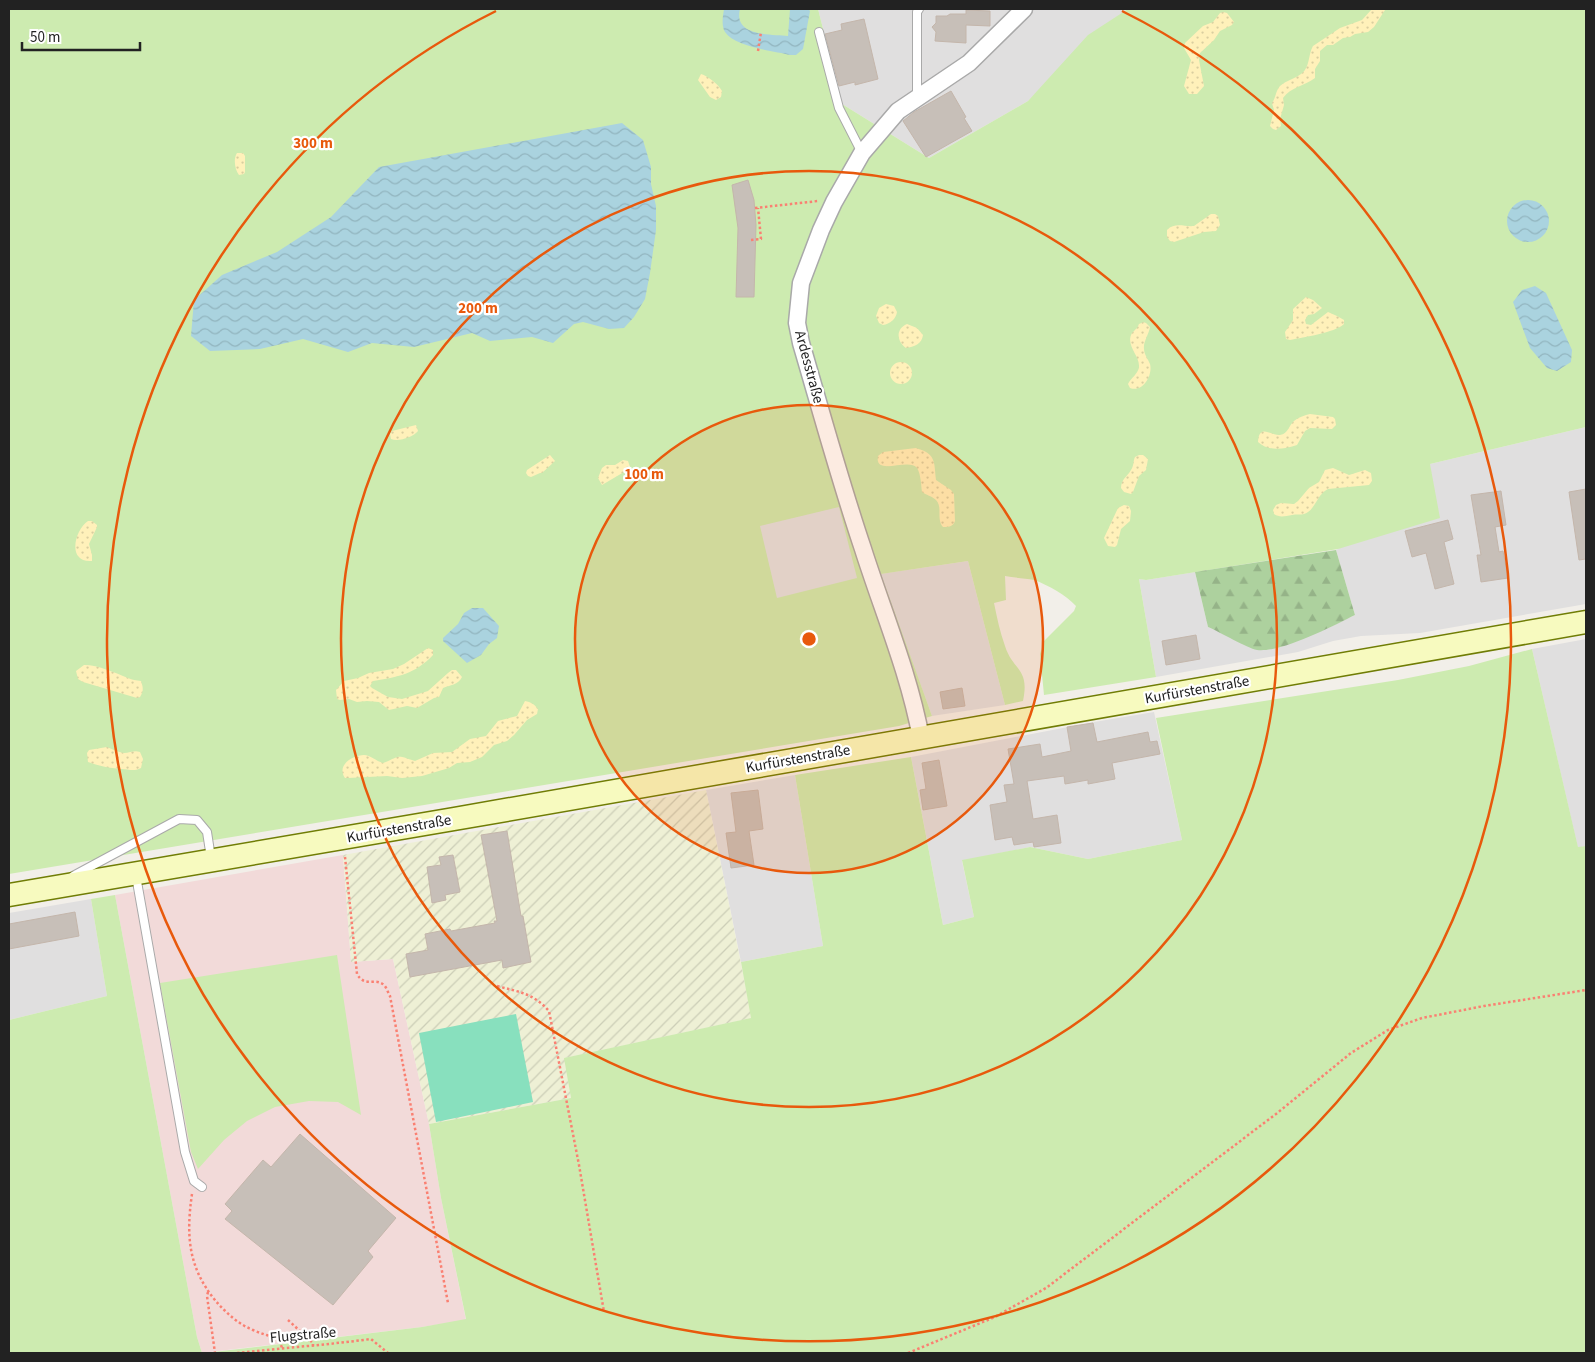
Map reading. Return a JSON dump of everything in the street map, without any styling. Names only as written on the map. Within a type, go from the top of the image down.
[{"type":"main road","name":"Kurfürstenstraße","points":[[9,895],[1586,622]]},
{"type":"street","name":"Ardesstraße","points":[[921,738],[916,709],[905,672],[862,547],[801,343],[797,323],[801,283],[834,202],[862,153],[898,111],[969,63],[1024,9]]},
{"type":"lane","points":[[917,98],[917,12],[919,9]]},
{"type":"lane","points":[[819,32],[839,108],[862,153]]},
{"type":"lane","points":[[57,887],[77,874],[179,819],[197,820],[207,832],[211,860]]},
{"type":"lane","points":[[136,874],[185,1152],[194,1181],[202,1187]]},
{"type":"path","points":[[758,52],[761,32]]},
{"type":"path","points":[[751,240],[760,238],[756,208],[823,200],[834,202]]},
{"type":"path","points":[[343,838],[357,974],[360,980],[364,982],[382,983],[390,996],[448,1303]]},
{"type":"path","points":[[497,986],[528,994],[540,1000],[550,1011],[604,1312]]},
{"type":"path","points":[[908,1353],[995,1317],[1046,1288],[1268,1120],[1351,1053],[1388,1030],[1422,1018],[1586,990]]},
{"type":"path","points":[[194,1181],[190,1206],[191,1252],[197,1272],[208,1292],[229,1316],[252,1330],[279,1339],[282,1348]]},
{"type":"path","points":[[208,1292],[215,1353]]},
{"type":"path","points":[[288,1320],[313,1343],[313,1346]]},
{"type":"path","name":"Flugstraße","points":[[237,1353],[371,1339],[388,1353]]},
{"type":"shaded area","points":[[818,9],[1127,9],[1028,101],[929,158],[842,104]]},
{"type":"shaded area","points":[[1586,427],[1586,604],[1420,633],[1361,636],[1333,641],[1298,652],[1156,677],[1139,579],[1146,580],[1195,572],[1208,627],[1267,650],[1288,644],[1355,615],[1336,550],[1430,464]]},
{"type":"shaded area","points":[[839,507],[857,578],[777,598],[760,526]]},
{"type":"shaded area","points":[[968,561],[1005,705],[932,716],[880,574]]},
{"type":"shaded area","points":[[1586,639],[1586,846],[1578,848],[1532,649]]},
{"type":"shaded area","points":[[1154,712],[1182,840],[1088,859],[1030,847],[962,861],[974,917],[943,925],[911,757]]},
{"type":"shaded area","points":[[795,775],[823,946],[741,962],[706,790]]},
{"type":"shaded area","points":[[343,855],[351,962],[393,959],[429,1124],[441,1198],[466,1320],[202,1353],[197,1337],[115,895]]},
{"type":"shaded area","points":[[91,899],[107,996],[9,1020],[9,913]]},
{"type":"green space","points":[[9,9],[818,9],[842,104],[929,158],[1028,101],[1088,35],[1128,9],[1586,9],[1586,427],[1430,464],[1440,518],[1338,549],[1146,580],[1139,579],[1156,677],[1044,695],[1040,654],[1044,641],[1074,611],[1076,606],[1062,594],[1039,582],[1031,579],[1005,576],[1006,600],[994,603],[1005,646],[1008,654],[1020,670],[1025,690],[1023,701],[1005,705],[968,561],[881,574],[932,716],[899,726],[9,874]]},
{"type":"green space","points":[[1336,550],[1355,615],[1307,638],[1267,650],[1253,649],[1208,627],[1195,572]]},
{"type":"green space","points":[[1532,649],[1578,847],[1586,846],[1586,1353],[205,1353],[422,1327],[466,1319],[441,1198],[429,1124],[571,1098],[564,1058],[751,1018],[741,962],[823,946],[795,775],[911,757],[943,925],[974,917],[962,860],[1030,847],[1088,859],[1182,840],[1156,718],[1398,680],[1469,666]]},
{"type":"green space","points":[[706,790],[752,1018],[565,1058],[571,1098],[429,1124],[393,959],[351,962],[343,855]]},
{"type":"green space","points":[[115,895],[197,1337],[202,1353],[9,1353],[9,1020],[107,996],[91,899]]},
{"type":"green space","points":[[337,955],[361,1115],[338,1102],[309,1101],[275,1107],[247,1121],[224,1140],[198,1169],[191,1152],[160,983]]},
{"type":"green space","points":[[516,1014],[533,1102],[436,1122],[419,1033]]},
{"type":"sand","points":[[1372,9],[1385,10],[1374,27],[1368,32],[1343,38],[1333,45],[1327,45],[1320,51],[1320,61],[1315,69],[1315,78],[1286,94],[1283,98],[1281,126],[1276,130],[1273,129],[1270,126],[1274,110],[1272,103],[1277,90],[1285,82],[1304,71],[1313,46],[1340,28],[1362,20]]},
{"type":"sand","points":[[1223,12],[1227,13],[1234,22],[1220,31],[1214,40],[1200,53],[1199,60],[1204,86],[1197,94],[1189,94],[1184,86],[1191,60],[1184,48],[1185,43],[1203,26],[1213,22]]},
{"type":"sand","points":[[701,74],[718,86],[722,91],[721,97],[716,100],[710,97],[698,80]]},
{"type":"sand","points":[[237,153],[243,153],[245,156],[244,174],[239,175],[236,170],[235,161]]},
{"type":"sand","points":[[1211,214],[1218,216],[1220,225],[1216,231],[1204,232],[1174,242],[1170,241],[1167,237],[1167,230],[1173,226],[1194,226]]},
{"type":"sand","points":[[1306,297],[1322,308],[1314,314],[1308,315],[1305,320],[1306,324],[1311,325],[1328,312],[1344,320],[1344,324],[1319,334],[1290,340],[1286,339],[1285,332],[1293,320],[1293,309]]},
{"type":"sand","points":[[886,304],[894,306],[897,312],[892,321],[883,325],[879,323],[876,316],[879,308]]},
{"type":"sand","points":[[1143,322],[1150,327],[1144,346],[1151,368],[1143,386],[1135,389],[1130,388],[1128,384],[1137,372],[1139,363],[1131,346],[1130,338],[1139,324]]},
{"type":"sand","points":[[907,324],[917,328],[923,335],[921,341],[912,347],[906,348],[899,339],[899,332]]},
{"type":"sand","points":[[901,362],[909,365],[912,373],[909,381],[901,384],[893,381],[890,373],[893,365]]},
{"type":"sand","points":[[1310,414],[1333,417],[1336,425],[1332,429],[1310,428],[1305,431],[1297,445],[1287,448],[1267,447],[1258,442],[1261,433],[1283,434],[1294,421]]},
{"type":"sand","points":[[416,425],[418,431],[413,435],[402,439],[391,439],[390,434],[392,431]]},
{"type":"sand","points":[[916,448],[923,450],[931,456],[934,463],[936,480],[954,494],[955,521],[950,526],[943,527],[940,520],[938,503],[922,492],[917,468],[907,464],[886,466],[878,462],[878,456],[883,452]]},
{"type":"sand","points":[[550,455],[555,461],[542,473],[531,477],[528,476],[527,470]]},
{"type":"sand","points":[[1143,455],[1148,459],[1146,470],[1139,476],[1131,494],[1124,492],[1121,488],[1122,482],[1132,468],[1135,457]]},
{"type":"sand","points":[[623,460],[628,461],[630,467],[602,485],[598,478],[602,468],[606,465],[615,465]]},
{"type":"sand","points":[[1333,468],[1349,475],[1365,470],[1371,473],[1372,481],[1369,485],[1328,489],[1311,509],[1304,514],[1278,516],[1274,514],[1273,510],[1276,505],[1281,503],[1294,504],[1309,488],[1319,482],[1325,470]]},
{"type":"sand","points":[[1124,505],[1129,506],[1131,511],[1130,521],[1121,529],[1117,545],[1115,547],[1108,546],[1104,538],[1118,508]]},
{"type":"sand","points":[[88,521],[92,521],[97,525],[89,544],[92,561],[79,557],[75,545],[79,531]]},
{"type":"sand","points":[[428,648],[433,650],[433,655],[420,667],[406,674],[373,681],[370,686],[388,697],[402,699],[428,691],[452,670],[456,670],[462,677],[456,683],[443,688],[439,697],[417,708],[407,706],[389,710],[379,702],[357,702],[349,699],[337,699],[336,690],[344,681],[369,673],[393,669]]},
{"type":"sand","points":[[84,665],[101,668],[141,681],[143,689],[140,697],[137,698],[83,682],[78,679],[76,671]]},
{"type":"sand","points":[[525,701],[537,707],[537,714],[527,720],[507,741],[494,745],[482,757],[470,762],[457,763],[449,768],[422,776],[345,778],[343,773],[344,765],[360,755],[369,756],[383,763],[398,757],[415,761],[433,753],[452,752],[470,739],[486,736],[498,721],[517,716]]},
{"type":"sand","points":[[107,747],[124,753],[140,752],[143,759],[141,768],[133,770],[117,769],[88,762],[87,753],[89,750]]},
{"type":"water","points":[[724,9],[740,9],[739,18],[742,25],[755,32],[788,36],[790,9],[808,9],[810,11],[803,49],[796,55],[790,55],[755,48],[737,41],[725,32],[723,26]]},
{"type":"water","points":[[622,123],[643,140],[651,167],[651,184],[656,206],[656,230],[645,299],[634,317],[624,328],[609,329],[583,322],[574,324],[553,343],[532,337],[490,341],[472,333],[414,347],[372,343],[348,352],[303,339],[260,349],[210,351],[191,336],[194,300],[222,275],[277,252],[331,217],[379,167]]},
{"type":"water","points":[[1532,200],[1540,203],[1546,209],[1549,221],[1546,233],[1540,239],[1524,242],[1516,239],[1510,233],[1507,217],[1510,209],[1516,203]]},
{"type":"water","points":[[1535,286],[1546,293],[1572,350],[1571,362],[1557,371],[1547,368],[1530,348],[1513,302],[1522,290]]},
{"type":"water","points":[[472,608],[483,608],[499,626],[497,638],[489,644],[481,655],[467,663],[443,641],[443,638],[458,624],[464,613]]},
{"type":"building","points":[[966,10],[990,11],[990,26],[966,25],[966,43],[935,41],[936,32],[932,27],[936,23],[936,16],[966,14]]},
{"type":"building","points":[[864,19],[878,79],[855,85],[855,82],[839,86],[825,34],[842,30],[841,24]]},
{"type":"building","points":[[951,91],[972,131],[926,157],[903,121],[914,112]]},
{"type":"building","points":[[748,180],[754,200],[756,225],[754,297],[736,297],[738,228],[732,185]]},
{"type":"building","points":[[1586,489],[1586,559],[1579,560],[1569,492]]},
{"type":"building","points":[[1501,491],[1506,525],[1495,527],[1499,552],[1503,551],[1508,578],[1481,582],[1477,555],[1481,555],[1471,495]]},
{"type":"building","points":[[1448,520],[1453,539],[1444,542],[1454,584],[1435,589],[1426,553],[1412,557],[1405,531]]},
{"type":"building","points":[[1196,635],[1200,659],[1166,665],[1162,641]]},
{"type":"building","points":[[962,688],[965,706],[943,709],[940,692]]},
{"type":"building","points":[[1093,723],[1097,742],[1148,732],[1150,742],[1157,741],[1160,754],[1112,763],[1115,779],[1088,784],[1088,780],[1065,784],[1064,776],[1027,781],[1033,819],[1057,815],[1061,843],[1034,847],[1033,842],[1014,845],[1012,837],[995,840],[990,805],[1007,802],[1004,785],[1014,784],[1008,749],[1040,744],[1042,757],[1071,751],[1067,727]]},
{"type":"building","points":[[939,760],[947,806],[923,810],[920,790],[926,789],[922,763]]},
{"type":"building","points":[[758,790],[763,829],[749,831],[754,865],[731,868],[726,833],[736,832],[731,793]]},
{"type":"building","points":[[507,831],[521,916],[523,916],[531,962],[503,968],[502,960],[410,977],[406,954],[428,950],[425,934],[450,929],[451,931],[495,923],[494,921],[497,921],[481,835]]},
{"type":"building","points":[[453,855],[460,892],[445,895],[446,900],[432,903],[427,867],[441,865],[439,857]]},
{"type":"building","points":[[75,912],[79,936],[9,949],[9,924]]},
{"type":"building","points":[[300,1134],[396,1218],[368,1251],[373,1257],[333,1305],[225,1219],[232,1211],[225,1204],[263,1160],[271,1167]]}]
